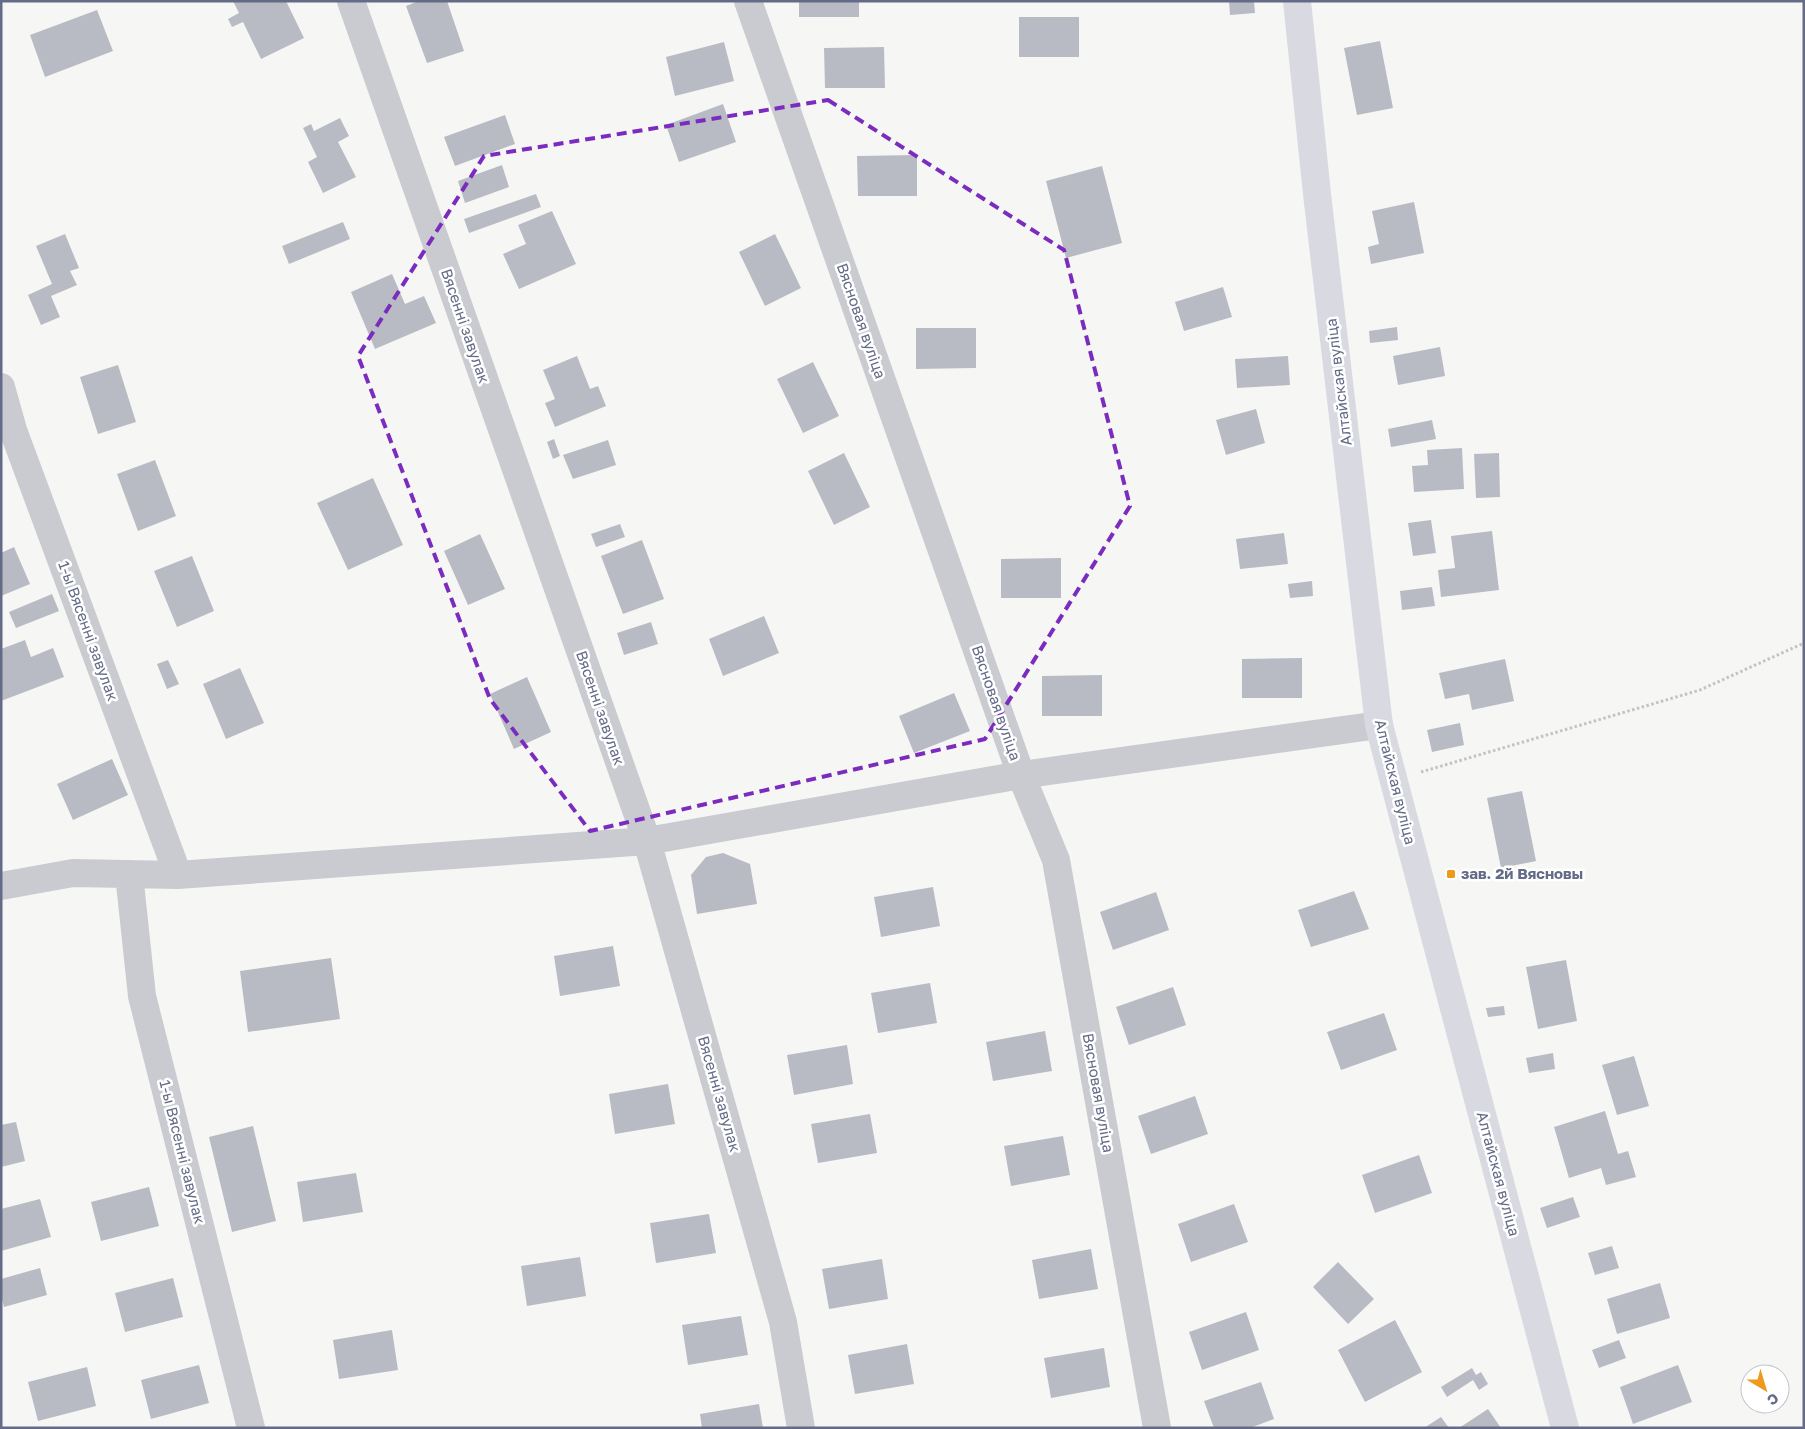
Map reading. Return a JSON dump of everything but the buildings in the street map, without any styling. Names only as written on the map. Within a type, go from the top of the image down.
[{"type":"main road","name":"Алтайская вуліца","points":[[1297,1],[1317,194],[1379,725],[1565,1428]]},
{"type":"street","name":"Вясенні завулак","points":[[351,1],[647,841],[783,1322],[801,1428]]},
{"type":"street","name":"Вясновая вуліца","points":[[748,1],[1021,775],[1056,860],[1157,1428]]},
{"type":"street","name":"1-ы Вясенні завулак","points":[[1,387],[13,430],[178,875]]},
{"type":"street","points":[[1,886],[73,874],[178,875],[647,841],[1021,775],[1379,725]]},
{"type":"street","name":"1-ы Вясенні завулак","points":[[129,874],[142,996],[252,1428]]},
{"type":"path","points":[[1394,780],[1700,690],[1804,643]]},
{"type":"highlighted area","points":[[828,100],[1064,250],[1130,506],[985,739],[590,831],[490,699],[358,356],[484,156]]},
{"type":"place","name":"зав. 2й Вясновы","points":[[1451,874]]}]
